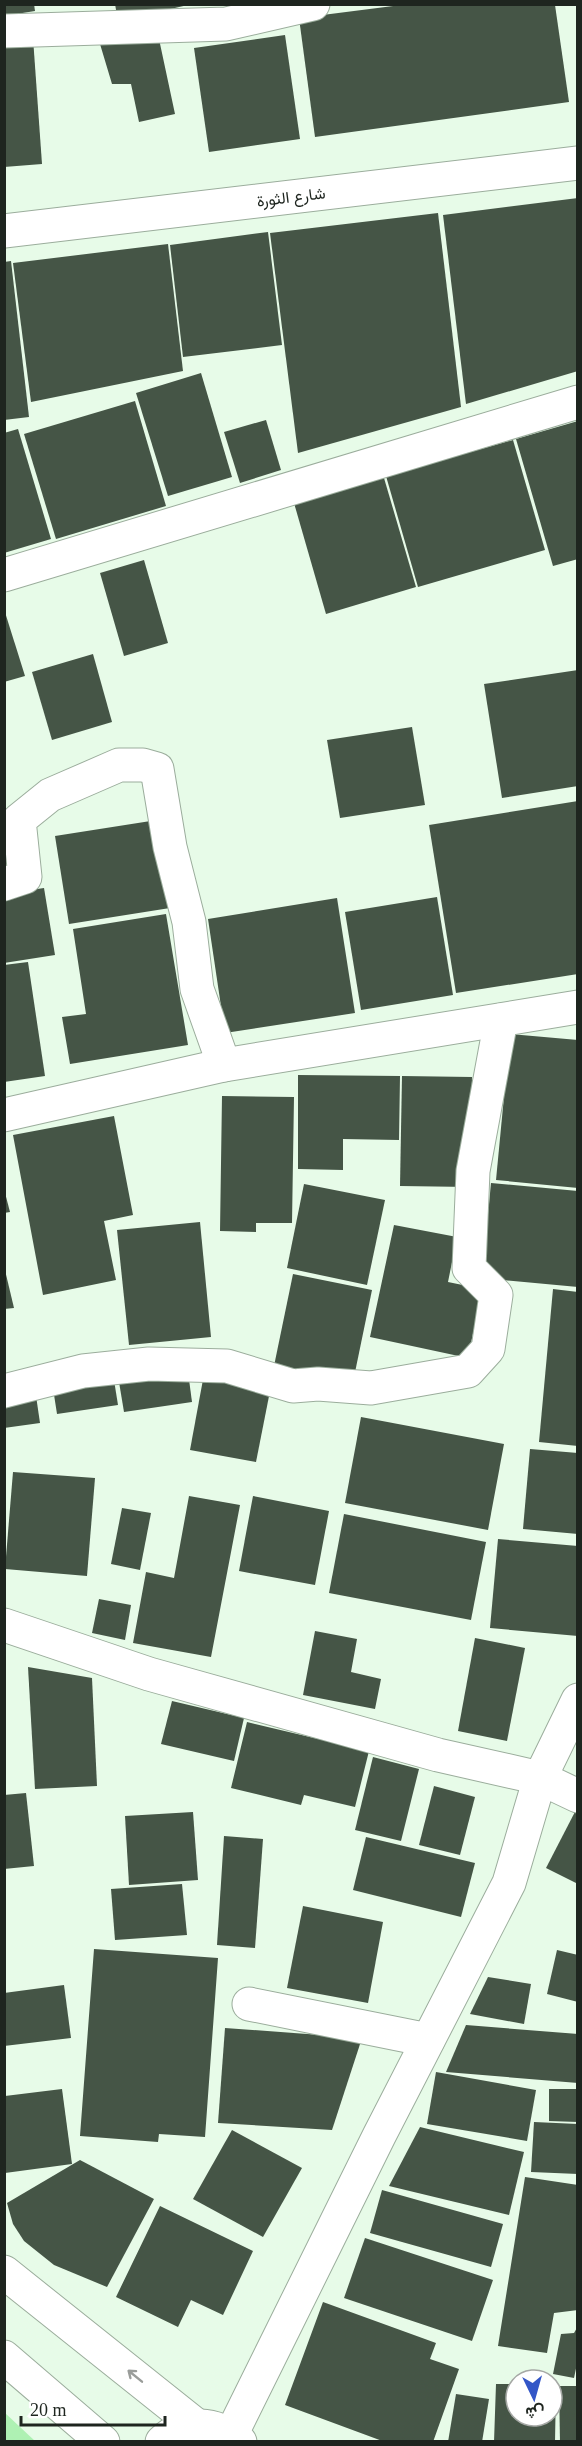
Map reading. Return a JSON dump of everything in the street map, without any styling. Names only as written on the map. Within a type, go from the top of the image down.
[{"type":"street","points":[[4,31],[226,24],[313,4]]},
{"type":"street","name":"شارع الثورة","points":[[4,231],[578,163]]},
{"type":"street","points":[[4,575],[578,402]]},
{"type":"street","points":[[4,884],[26,877],[19,820],[50,795],[119,765],[143,765],[157,769],[170,847],[189,922],[197,989],[224,1065]]},
{"type":"street","points":[[4,1115],[224,1065],[578,1007]]},
{"type":"street","points":[[4,1391],[83,1371],[149,1364],[227,1366],[293,1386],[318,1384],[372,1388],[468,1371],[488,1349],[496,1295],[469,1268],[473,1171],[501,1020]]},
{"type":"street","points":[[4,1626],[161,1677],[438,1755],[540,1778],[578,1796]]},
{"type":"street","points":[[162,2442],[171,2434],[188,2426],[206,2425],[236,2438],[428,2040],[509,1883],[540,1778],[578,1700]]},
{"type":"street","points":[[249,2004],[428,2040]]},
{"type":"street","points":[[4,2272],[197,2426]]},
{"type":"street","points":[[4,2357],[103,2442]]},
{"type":"green space","points":[[4,2412],[35,2441],[5,2441]]},
{"type":"building","points":[[4,4],[34,4],[35,11],[4,16]]},
{"type":"building","points":[[115,4],[188,4],[188,5],[118,21]]},
{"type":"building","points":[[401,5],[555,5],[569,102],[315,137],[299,18]]},
{"type":"building","points":[[97,34],[159,39],[175,114],[139,122],[131,84],[112,84]]},
{"type":"building","points":[[285,35],[300,139],[209,152],[194,48]]},
{"type":"building","points":[[33,38],[42,164],[4,167],[4,40]]},
{"type":"building","points":[[578,198],[578,371],[466,404],[443,215]]},
{"type":"building","points":[[438,213],[461,407],[298,453],[270,233]]},
{"type":"building","points":[[268,232],[282,345],[183,357],[170,245]]},
{"type":"building","points":[[168,244],[183,371],[31,402],[13,263]]},
{"type":"building","points":[[11,261],[29,417],[4,420],[4,262]]},
{"type":"building","points":[[201,373],[232,477],[168,496],[136,393]]},
{"type":"building","points":[[135,401],[166,506],[56,539],[24,434]]},
{"type":"building","points":[[266,420],[281,470],[240,483],[224,432]]},
{"type":"building","points":[[578,421],[578,559],[553,566],[516,439]]},
{"type":"building","points":[[18,429],[51,539],[4,553],[4,433]]},
{"type":"building","points":[[513,440],[545,550],[418,587],[386,476]]},
{"type":"building","points":[[384,478],[416,587],[326,614],[294,503]]},
{"type":"building","points":[[144,560],[168,643],[124,656],[100,573]]},
{"type":"building","points":[[4,609],[25,676],[4,682]]},
{"type":"building","points":[[93,654],[112,722],[52,740],[32,672]]},
{"type":"building","points":[[578,670],[578,786],[502,798],[484,684]]},
{"type":"building","points":[[412,727],[425,805],[340,818],[327,740]]},
{"type":"building","points":[[578,801],[578,974],[456,993],[429,825]]},
{"type":"building","points":[[157,820],[170,908],[69,924],[55,836]]},
{"type":"building","points":[[44,888],[55,955],[4,963],[4,894]]},
{"type":"building","points":[[437,897],[453,995],[361,1010],[345,912]]},
{"type":"building","points":[[337,898],[355,1013],[225,1033],[208,919]]},
{"type":"building","points":[[166,914],[188,1045],[70,1064],[62,1017],[86,1014],[73,929]]},
{"type":"building","points":[[28,962],[45,1076],[4,1082],[4,965]]},
{"type":"building","points":[[510,1034],[578,1040],[578,1188],[496,1180]]},
{"type":"building","points":[[298,1075],[400,1076],[399,1140],[343,1139],[343,1170],[298,1169]]},
{"type":"building","points":[[402,1076],[472,1077],[470,1187],[400,1186]]},
{"type":"building","points":[[222,1096],[294,1097],[292,1223],[256,1223],[256,1232],[220,1231]]},
{"type":"building","points":[[114,1116],[133,1215],[104,1221],[116,1280],[43,1295],[13,1135]]},
{"type":"building","points":[[491,1183],[578,1191],[578,1287],[482,1278]]},
{"type":"building","points":[[304,1184],[385,1200],[367,1285],[287,1268]]},
{"type":"building","points":[[4,1189],[10,1212],[4,1213]]},
{"type":"building","points":[[200,1222],[211,1337],[129,1345],[117,1230]]},
{"type":"building","points":[[394,1225],[457,1237],[448,1282],[482,1289],[468,1358],[370,1337]]},
{"type":"building","points":[[4,1266],[14,1308],[4,1309]]},
{"type":"building","points":[[293,1274],[372,1290],[353,1382],[274,1366]]},
{"type":"building","points":[[553,1289],[578,1292],[578,1446],[539,1442]]},
{"type":"building","points":[[188,1372],[192,1402],[124,1412],[119,1382]]},
{"type":"building","points":[[113,1374],[118,1405],[57,1414],[52,1382]]},
{"type":"building","points":[[204,1374],[271,1386],[256,1462],[190,1450]]},
{"type":"building","points":[[35,1389],[40,1423],[4,1428],[4,1394]]},
{"type":"building","points":[[361,1417],[504,1444],[488,1530],[345,1503]]},
{"type":"building","points":[[530,1449],[578,1453],[578,1534],[523,1529]]},
{"type":"building","points":[[13,1472],[95,1478],[87,1576],[5,1569]]},
{"type":"building","points":[[189,1496],[240,1505],[211,1657],[133,1643],[146,1572],[174,1578]]},
{"type":"building","points":[[253,1496],[329,1511],[315,1585],[239,1571]]},
{"type":"building","points":[[122,1508],[151,1513],[140,1570],[111,1564]]},
{"type":"building","points":[[344,1514],[486,1542],[471,1620],[329,1593]]},
{"type":"building","points":[[498,1539],[578,1546],[578,1636],[490,1628]]},
{"type":"building","points":[[99,1599],[131,1605],[125,1640],[92,1633]]},
{"type":"building","points":[[315,1631],[357,1639],[351,1672],[381,1679],[375,1709],[303,1695]]},
{"type":"building","points":[[475,1638],[525,1648],[507,1741],[458,1731]]},
{"type":"building","points":[[28,1667],[92,1678],[97,1786],[35,1789]]},
{"type":"building","points":[[172,1701],[244,1718],[234,1761],[161,1744]]},
{"type":"building","points":[[247,1722],[369,1751],[355,1807],[304,1795],[301,1805],[231,1788]]},
{"type":"building","points":[[373,1757],[419,1769],[401,1841],[355,1830]]},
{"type":"building","points":[[434,1786],[475,1797],[460,1855],[419,1845]]},
{"type":"building","points":[[26,1793],[34,1866],[4,1869],[4,1795]]},
{"type":"building","points":[[578,1806],[578,1884],[546,1868]]},
{"type":"building","points":[[193,1812],[198,1880],[129,1885],[125,1816]]},
{"type":"building","points":[[224,1836],[263,1839],[255,1948],[217,1945]]},
{"type":"building","points":[[366,1837],[475,1863],[461,1917],[353,1890]]},
{"type":"building","points":[[182,1884],[187,1935],[115,1940],[111,1889]]},
{"type":"building","points":[[303,1906],[383,1922],[368,2003],[287,1988]]},
{"type":"building","points":[[94,1949],[218,1958],[205,2137],[159,2134],[158,2142],[80,2136]]},
{"type":"building","points":[[557,1950],[578,1955],[578,2002],[547,1994]]},
{"type":"building","points":[[488,1977],[531,1984],[524,2024],[470,2014]]},
{"type":"building","points":[[64,1985],[71,2038],[4,2046],[4,1993]]},
{"type":"building","points":[[466,2025],[578,2034],[578,2083],[446,2072]]},
{"type":"building","points":[[225,2028],[362,2038],[332,2130],[218,2123]]},
{"type":"building","points":[[436,2072],[536,2090],[527,2141],[427,2124]]},
{"type":"building","points":[[62,2089],[72,2164],[5,2173],[5,2096]]},
{"type":"building","points":[[549,2089],[578,2089],[578,2122],[549,2121]]},
{"type":"building","points":[[534,2122],[578,2124],[578,2174],[531,2172]]},
{"type":"building","points":[[420,2127],[524,2152],[509,2215],[389,2186]]},
{"type":"building","points":[[232,2130],[302,2168],[263,2237],[193,2199]]},
{"type":"building","points":[[80,2160],[154,2199],[107,2287],[54,2265],[24,2241],[13,2224],[7,2203]]},
{"type":"building","points":[[525,2177],[578,2185],[578,2310],[554,2313],[547,2353],[498,2346]]},
{"type":"building","points":[[382,2190],[503,2224],[491,2267],[370,2233]]},
{"type":"building","points":[[160,2206],[253,2251],[223,2315],[191,2300],[178,2327],[116,2297]]},
{"type":"building","points":[[365,2238],[493,2280],[472,2341],[344,2298]]},
{"type":"building","points":[[323,2302],[436,2343],[430,2359],[459,2369],[433,2442],[385,2442],[285,2405]]},
{"type":"building","points":[[578,2326],[578,2359],[574,2378],[564,2376],[564,2368],[554,2368],[561,2334],[574,2333]]},
{"type":"building","points":[[496,2384],[504,2384],[504,2428],[555,2428],[555,2442],[494,2442]]},
{"type":"building","points":[[564,2386],[578,2386],[578,2442],[560,2442],[560,2428],[564,2428]]},
{"type":"building","points":[[456,2394],[489,2399],[482,2442],[448,2442]]}]
